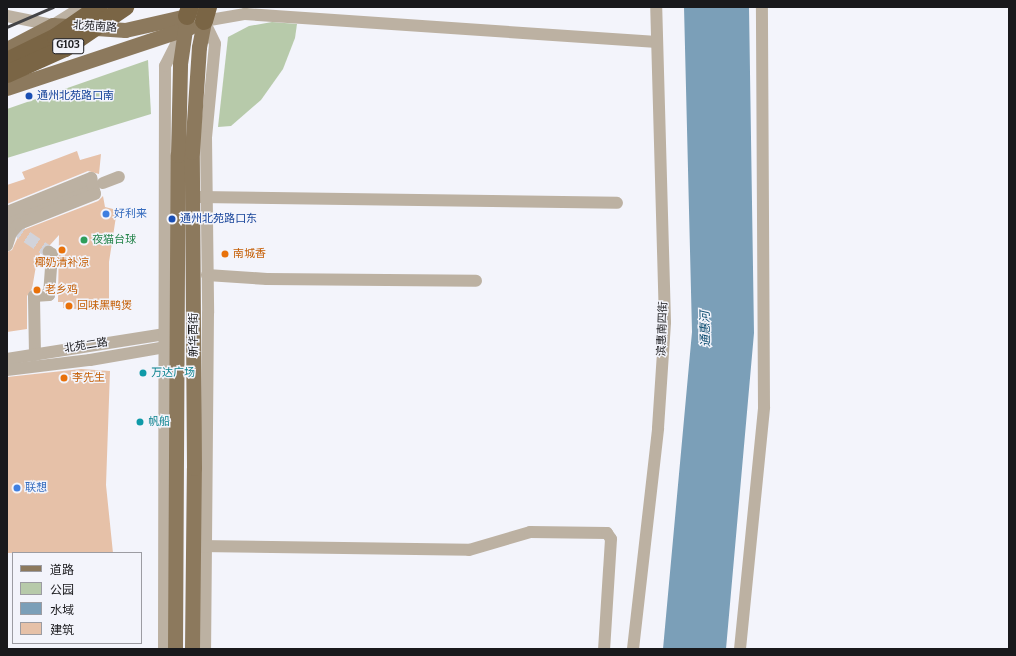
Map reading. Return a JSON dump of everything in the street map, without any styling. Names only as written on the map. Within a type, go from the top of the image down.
[{"type":"highway","name":"G103","points":[[7,61],[56,37],[99,7]]},
{"type":"highway","name":"G103","points":[[7,74],[65,48],[125,7]]},
{"type":"main road","name":"北苑南路","points":[[53,25],[125,30],[193,15]]},
{"type":"main road","name":"北苑南路","points":[[7,88],[193,15]]},
{"type":"main road","name":"新华西街","points":[[192,649],[200,546],[199,197],[192,152],[199,47],[193,15]]},
{"type":"main road","name":"新华西街","points":[[175,649],[178,148],[193,15]]},
{"type":"main road","points":[[7,49],[53,25]]},
{"type":"street","points":[[7,16],[53,25],[82,7]]},
{"type":"street","points":[[164,649],[165,66],[193,15],[215,7]]},
{"type":"street","name":"滨惠南四街","points":[[632,649],[658,428],[665,322],[656,7]]},
{"type":"street","points":[[740,649],[764,407],[762,7]]},
{"type":"street","points":[[193,15],[245,14],[657,42]]},
{"type":"street","points":[[11,223],[81,189],[119,177]]},
{"type":"street","points":[[11,223],[81,189]]},
{"type":"street","points":[[205,649],[200,546],[207,274],[199,197],[386,202],[617,203]]},
{"type":"street","points":[[7,246],[11,223]]},
{"type":"street","points":[[35,355],[34,296],[49,295],[52,254],[48,252]]},
{"type":"street","points":[[207,274],[267,279],[476,281]]},
{"type":"street","name":"北苑二路","points":[[7,359],[165,334]]},
{"type":"street","name":"北苑二路","points":[[7,370],[90,360],[165,347]]},
{"type":"street","points":[[200,546],[469,550],[530,532],[607,533],[611,539],[604,649]]},
{"type":"green space","points":[[272,22],[297,24],[295,38],[283,69],[261,100],[231,126],[218,127],[228,37],[249,26]]},
{"type":"green space","points":[[148,60],[151,114],[7,158],[7,109]]},
{"type":"water","name":"通惠河","points":[[684,7],[749,7],[754,333],[726,649],[663,649],[692,332]]},
{"type":"building","points":[[77,151],[80,160],[101,154],[99,174],[88,171],[7,204],[7,185],[25,179],[22,172]]},
{"type":"building","points":[[103,196],[105,207],[117,210],[109,262],[109,311],[63,308],[63,302],[58,302],[59,235],[50,245],[43,248],[37,260],[32,289],[27,296],[27,329],[7,332],[7,252],[12,250],[23,230],[98,201]]},
{"type":"building","points":[[81,369],[110,371],[106,485],[113,552],[7,553],[7,377]]},
{"type":"tunnel","points":[[12,227],[49,252]]},
{"type":"railway","points":[[7,27],[53,7]]},
{"type":"place","name":"通州北苑路口南","points":[[29,96]]},
{"type":"place","name":"好利来","points":[[106,214]]},
{"type":"place","name":"通州北苑路口东","points":[[172,219]]},
{"type":"place","name":"夜猫台球","points":[[84,240]]},
{"type":"place","name":"椰奶清补凉","points":[[62,250]]},
{"type":"place","name":"南城香","points":[[225,254]]},
{"type":"place","name":"老乡鸡","points":[[37,290]]},
{"type":"place","name":"回味黑鸭煲","points":[[69,306]]},
{"type":"place","name":"万达广场","points":[[143,373]]},
{"type":"place","name":"李先生","points":[[64,378]]},
{"type":"place","name":"帆船","points":[[140,422]]},
{"type":"place","name":"联想","points":[[17,488]]}]
